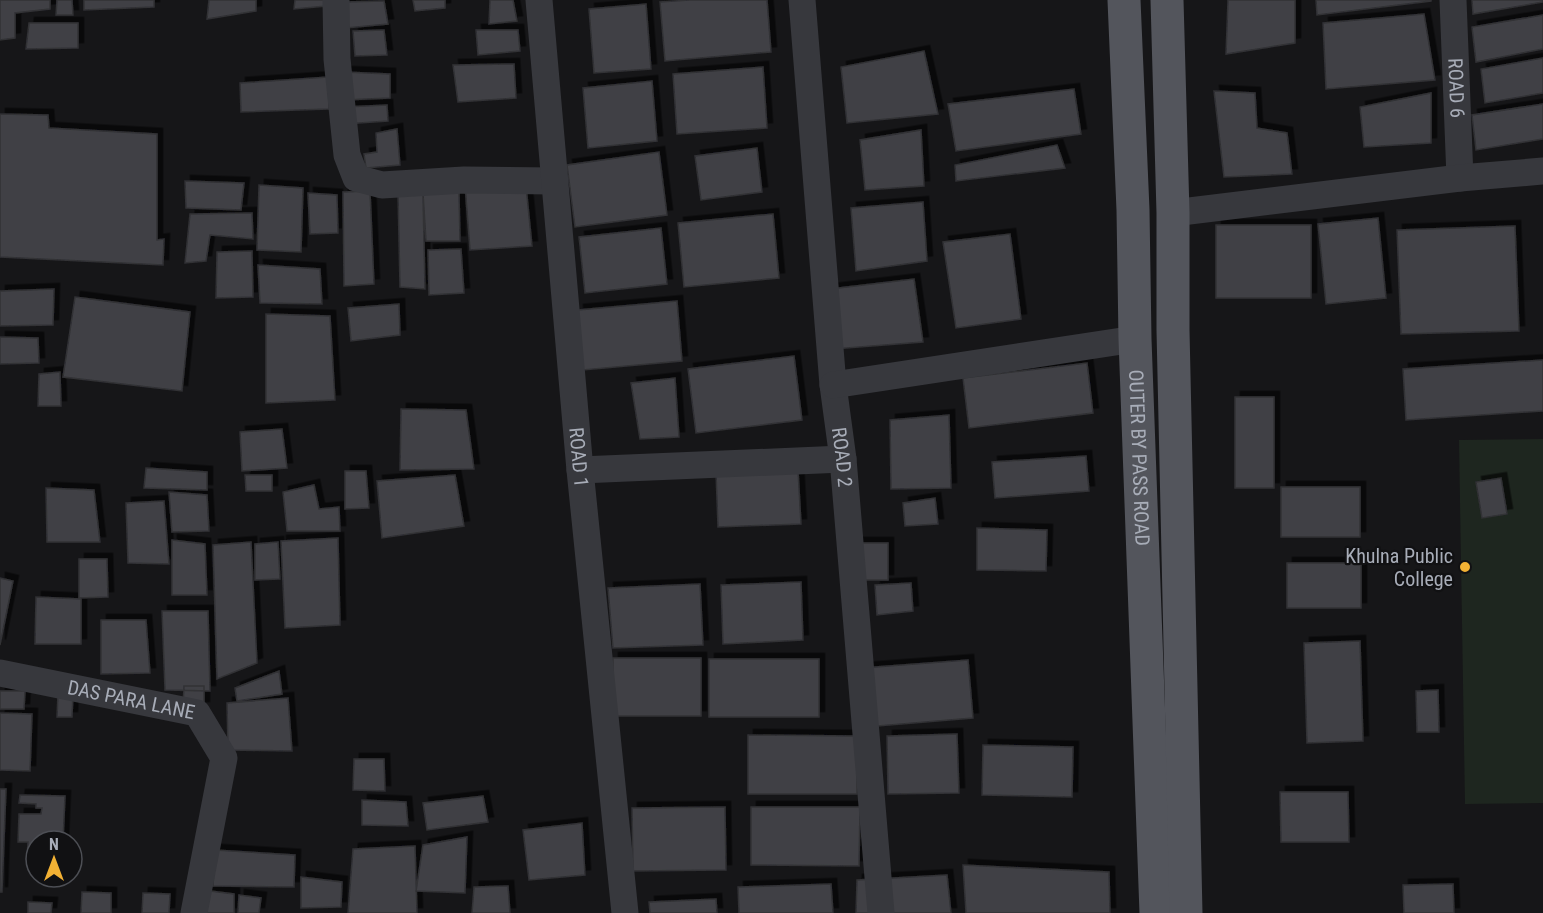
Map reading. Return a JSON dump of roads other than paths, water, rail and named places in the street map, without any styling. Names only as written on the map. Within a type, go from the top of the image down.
[{"type":"main road","name":"OUTER BY PASS ROAD","points":[[1124,0],[1156,913]]},
{"type":"main road","name":"OUTER BY PASS ROAD","points":[[1167,0],[1186,913]]},
{"type":"street","points":[[336,0],[337,59],[347,155],[356,178],[382,185],[464,180],[555,181]]},
{"type":"street","name":"ROAD 1","points":[[539,0],[580,470],[625,913]]},
{"type":"street","name":"ROAD 2","points":[[802,0],[881,913]]},
{"type":"street","name":"ROAD 6","points":[[1453,0],[1460,178]]},
{"type":"street","points":[[1173,213],[1460,178],[1543,171]]},
{"type":"street","points":[[834,385],[1135,339]]},
{"type":"street","points":[[580,470],[843,459]]},
{"type":"street","name":"DAS PARA LANE","points":[[0,673],[197,713],[224,758],[194,913]]},
{"type":"place","name":"Khulna Public College","points":[[1465,567]]}]
